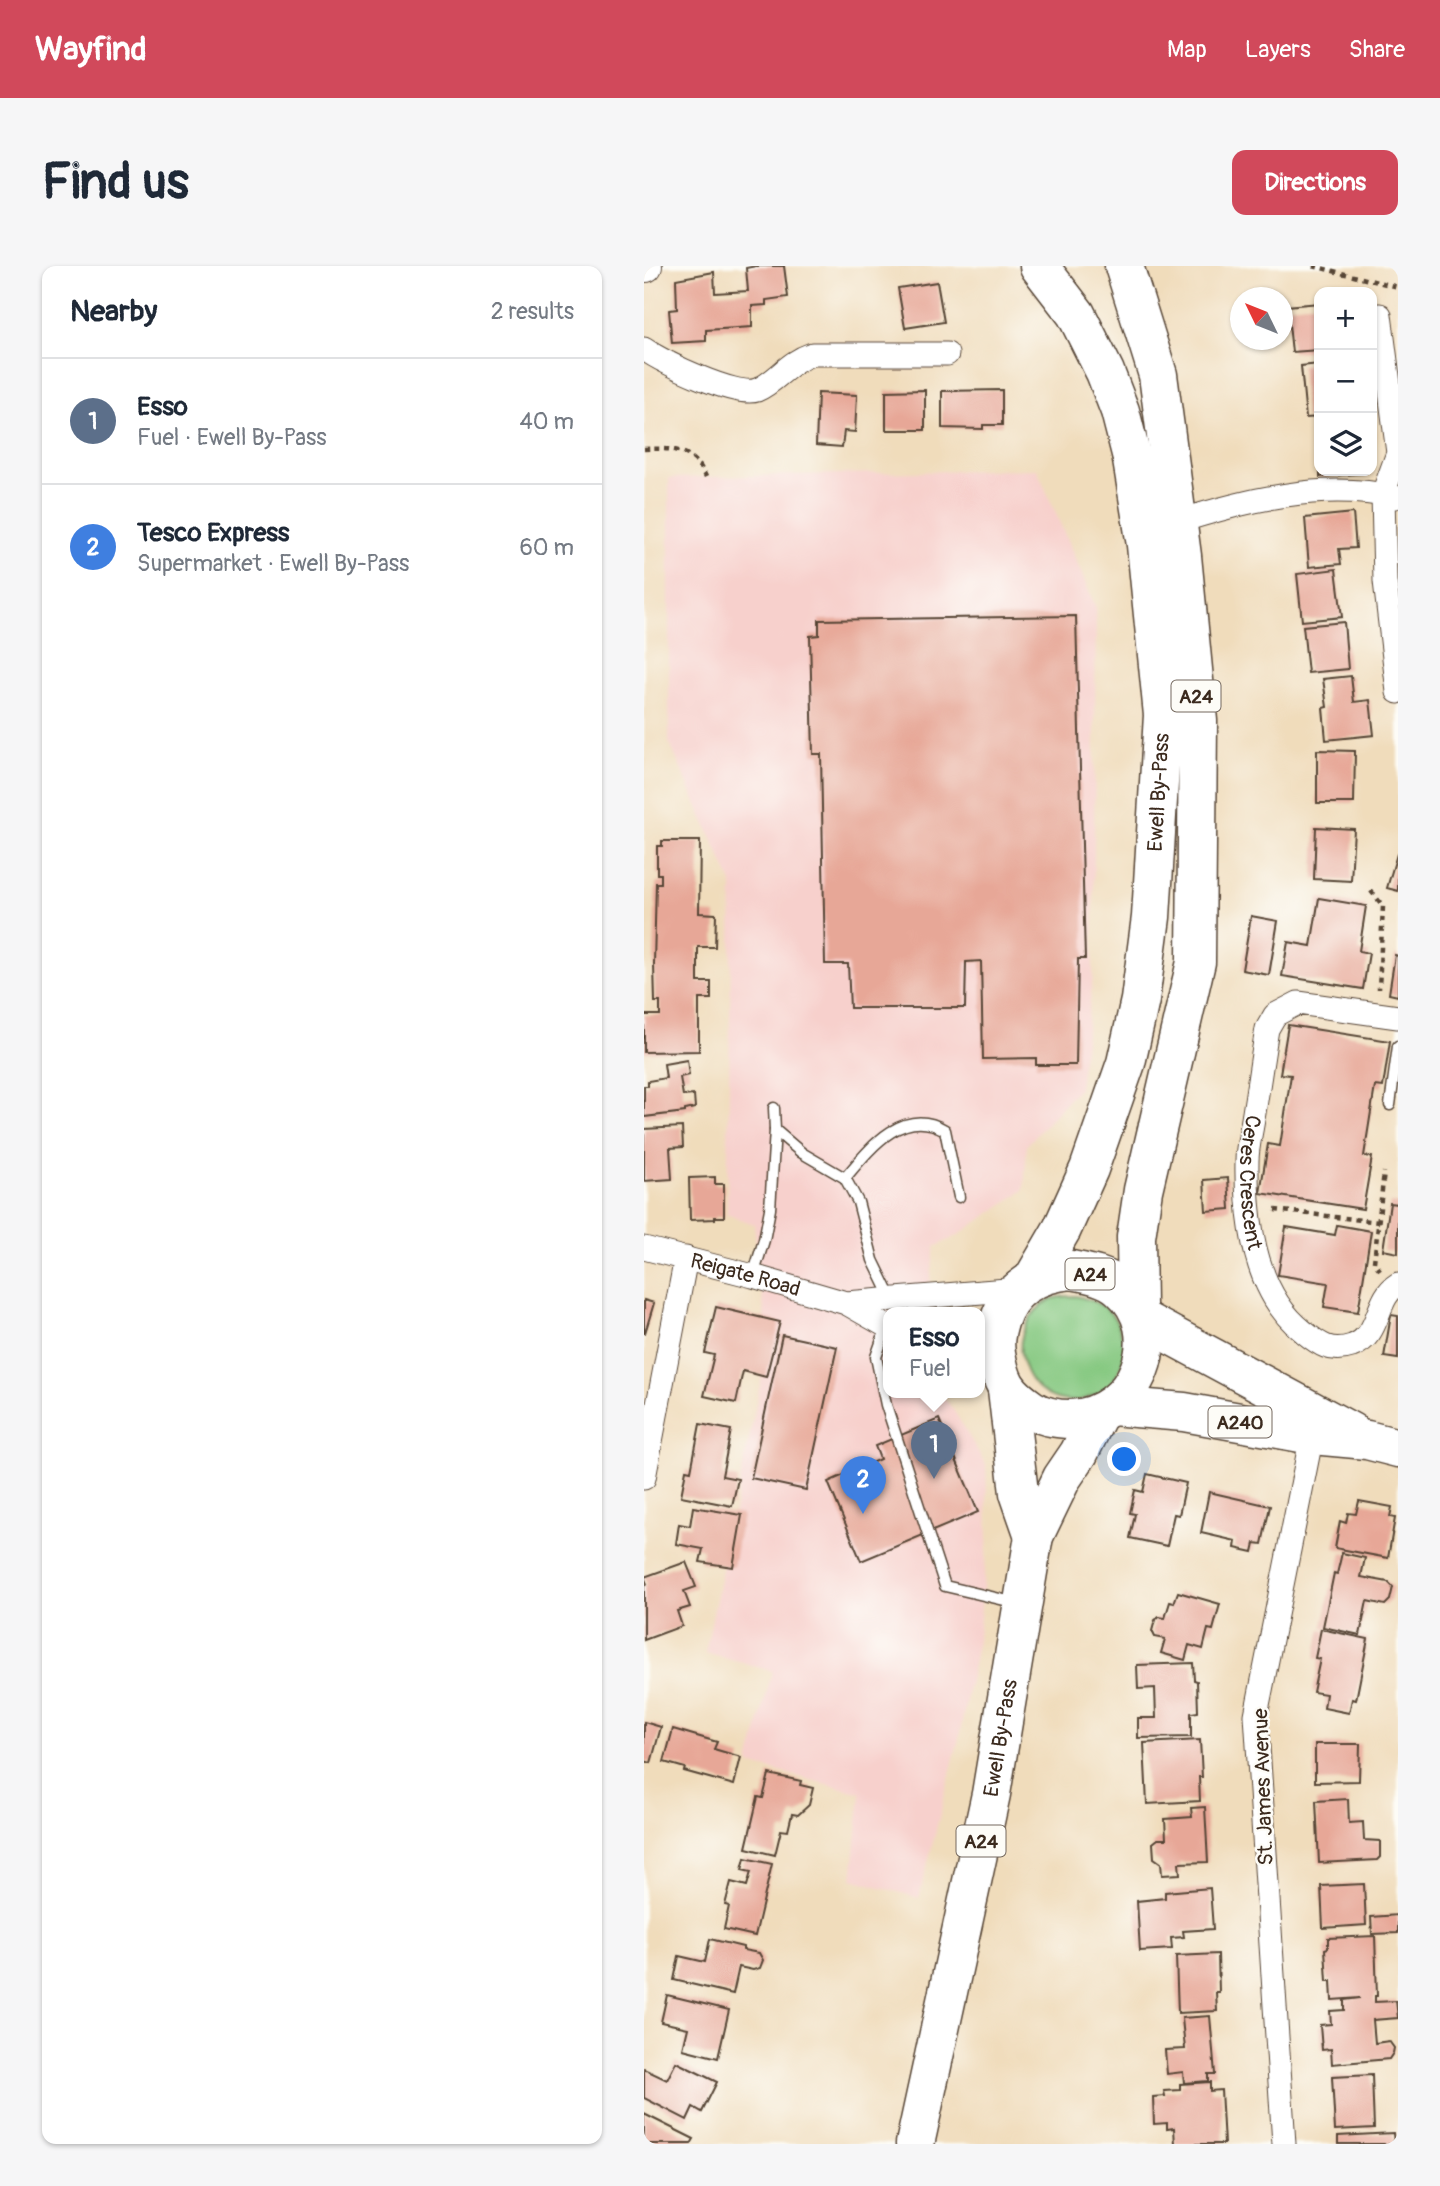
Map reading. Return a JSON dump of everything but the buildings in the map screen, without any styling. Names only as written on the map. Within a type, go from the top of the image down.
[{"type":"highway","name":"Ewell By-Pass","points":[[1034,1536],[1019,1493],[996,1378],[994,1342],[1003,1310],[1026,1284],[1062,1229],[1088,1169],[1126,1063],[1140,1000],[1151,917],[1163,715],[1146,545],[1131,454],[1120,411],[1105,372],[1076,314],[1039,266]]},
{"type":"highway","points":[[1065,266],[1076,314]]},
{"type":"highway","name":"Ewell By-Pass","points":[[915,2144],[991,1794],[1034,1536],[1062,1478],[1105,1410],[1129,1389],[1141,1366],[1144,1350],[1136,1237],[1143,1190],[1196,962],[1198,720],[1158,375],[1124,266]]},
{"type":"highway","name":"A24","points":[[1026,1284],[1052,1272],[1071,1270],[1095,1275],[1119,1286],[1140,1313]]},
{"type":"highway","name":"A240","points":[[1140,1313],[1383,1444]]},
{"type":"highway","points":[[996,1378],[1037,1413],[1057,1419],[1083,1419],[1105,1410]]},
{"type":"highway","name":"A240","points":[[1105,1410],[1184,1412],[1312,1435],[1383,1444]]},
{"type":"street","points":[[1380,316],[1398,453],[1390,496],[1385,581],[1398,692]]},
{"type":"street","points":[[644,349],[724,387],[741,392],[757,390],[799,358],[812,354],[947,354]]},
{"type":"street","points":[[1177,522],[1231,505],[1270,497],[1350,490],[1390,496]]},
{"type":"street","name":"Ceres Crescent","points":[[1388,1016],[1298,1003],[1275,1015],[1267,1030],[1247,1159],[1250,1208],[1261,1267],[1278,1305],[1292,1323],[1331,1349],[1352,1345],[1364,1339],[1374,1328],[1383,1301],[1395,1286]]},
{"type":"street","name":"Reigate Road","points":[[644,1248],[846,1303],[883,1324]]},
{"type":"street","points":[[644,1478],[686,1258]]},
{"type":"street","name":"Reigate Road","points":[[846,1303],[1026,1284]]},
{"type":"street","name":"St. James Avenue","points":[[1284,2144],[1256,1715],[1312,1435]]},
{"type":"lane","points":[[1390,1105],[1398,1046]]},
{"type":"lane","points":[[753,1276],[770,1209],[774,1108]]},
{"type":"lane","points":[[845,1178],[871,1146],[902,1124],[914,1121],[936,1124],[945,1130],[959,1197]]},
{"type":"lane","points":[[775,1130],[802,1153],[845,1178],[858,1202],[873,1261],[892,1299]]},
{"type":"lane","points":[[883,1340],[876,1357],[883,1391]]},
{"type":"lane","points":[[885,1398],[944,1586],[1024,1604]]},
{"type":"path","points":[[1313,266],[1398,287]]},
{"type":"path","points":[[644,449],[670,449],[691,456],[700,464],[706,477]]},
{"type":"path","points":[[1371,891],[1383,906],[1388,1016]]},
{"type":"path","points":[[1384,1172],[1374,1262],[1395,1286]]},
{"type":"path","points":[[1250,1208],[1379,1222]]},
{"type":"shaded area","points":[[1037,469],[1096,608],[1093,977],[1079,1088],[1027,1145],[1024,1190],[957,1236],[935,1247],[927,1307],[883,1307],[883,1398],[944,1398],[986,1465],[988,1536],[978,1639],[959,1738],[919,1898],[852,1879],[861,1793],[749,1764],[772,1671],[705,1653],[768,1346],[754,1224],[727,1214],[732,883],[669,742],[669,478]]},
{"type":"green space","points":[[1063,1296],[1091,1300],[1109,1311],[1120,1330],[1123,1354],[1117,1374],[1105,1389],[1087,1398],[1068,1401],[1049,1396],[1033,1382],[1022,1359],[1021,1342],[1030,1318],[1043,1305]]},
{"type":"place","name":"Esso","points":[[934,1479]]},
{"type":"place","name":"Tesco Express","points":[[863,1514]]}]
